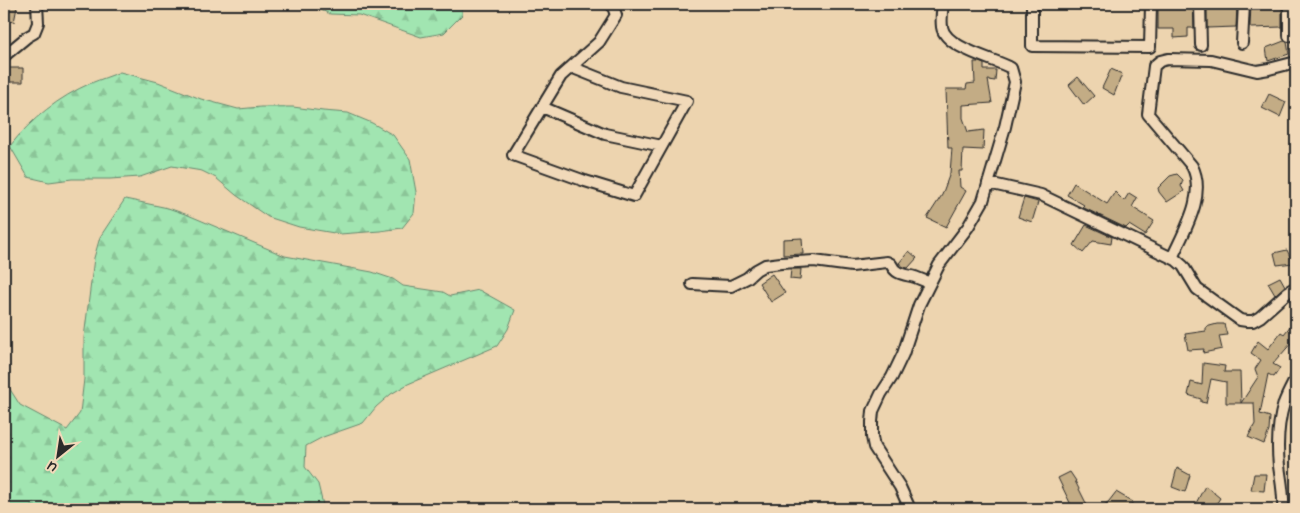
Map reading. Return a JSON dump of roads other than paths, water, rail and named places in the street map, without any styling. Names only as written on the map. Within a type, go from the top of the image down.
[{"type":"street","points":[[4,56],[34,33],[38,23],[37,4]]},
{"type":"street","points":[[572,67],[621,87],[686,101],[634,196],[585,181],[513,155],[561,76],[599,42],[616,15],[612,4]]},
{"type":"street","points":[[910,509],[900,487],[874,447],[872,437],[873,411],[904,354],[919,305],[939,264],[968,227],[983,201],[1005,127],[1015,82],[1011,68],[986,59],[946,37],[942,29],[943,4]]},
{"type":"street","points":[[1032,4],[1032,46],[1150,47],[1150,4]]},
{"type":"street","points":[[1200,4],[1201,45]]},
{"type":"street","points":[[1242,43],[1244,4]]},
{"type":"street","points":[[1289,36],[1290,4]]},
{"type":"street","points":[[1172,258],[1194,205],[1197,187],[1192,166],[1148,114],[1154,66],[1160,61],[1168,59],[1211,60],[1257,71],[1296,62]]},
{"type":"street","points":[[542,107],[605,134],[662,146]]},
{"type":"street","points":[[988,183],[1041,196],[1172,258],[1181,264],[1197,289],[1240,320],[1253,321],[1260,317],[1296,287]]},
{"type":"street","points":[[692,284],[731,286],[747,278],[765,265],[814,261],[852,266],[887,262],[901,275],[930,283]]},
{"type":"street","points":[[1283,509],[1284,498],[1279,456],[1280,419],[1285,402],[1296,378]]}]
